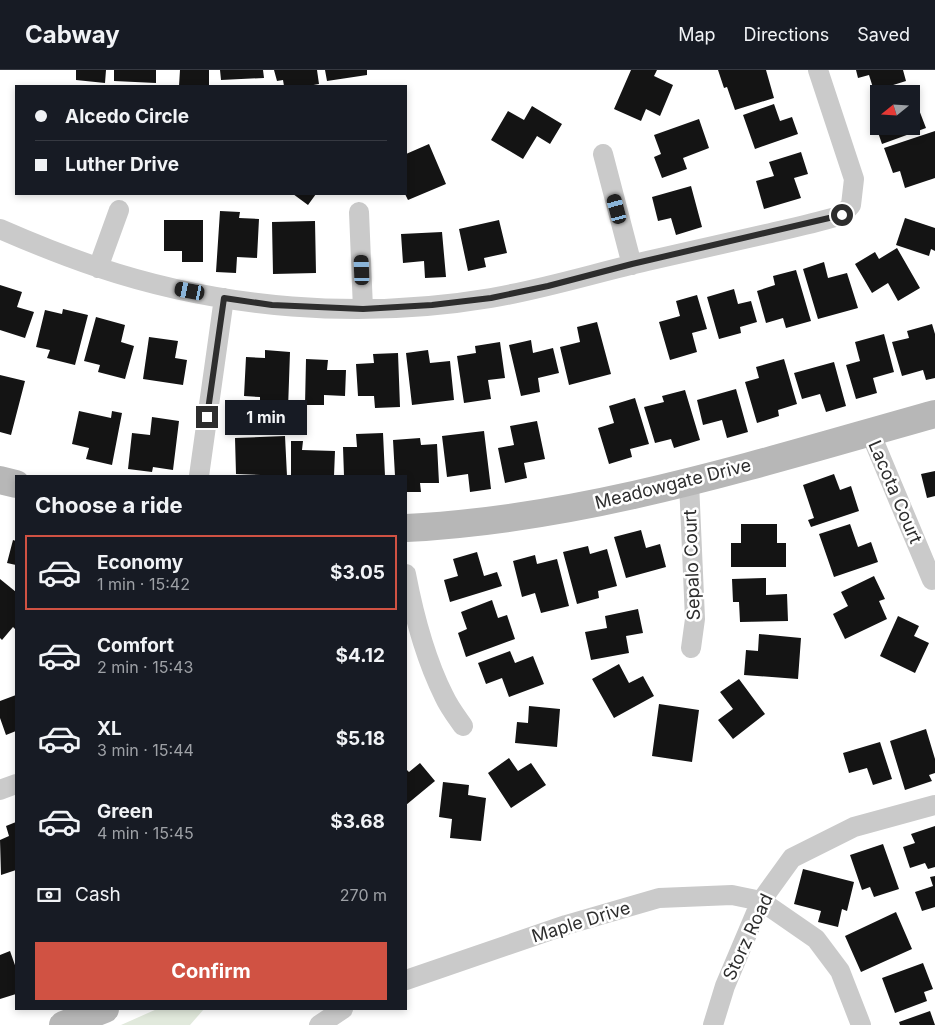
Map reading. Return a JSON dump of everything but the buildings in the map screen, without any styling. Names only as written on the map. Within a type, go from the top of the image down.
[{"type":"street","points":[[0,229],[46,249],[98,268],[157,284],[224,298],[272,305],[363,309],[432,305],[491,298],[842,215],[851,205],[854,179],[818,70]]},
{"type":"street","points":[[603,154],[632,264]]},
{"type":"street","points":[[98,268],[119,210]]},
{"type":"street","points":[[360,212],[363,309]]},
{"type":"street","points":[[198,475],[224,298]]},
{"type":"street","name":"Meadowgate Drive","points":[[407,528],[453,526],[522,517],[611,500],[689,482],[935,414]]},
{"type":"street","name":"Lacota Court","points":[[870,432],[932,580]]},
{"type":"street","points":[[0,480],[15,484]]},
{"type":"street","name":"Sepalo Court","points":[[689,482],[695,618],[692,648]]},
{"type":"street","points":[[407,579],[415,617],[427,656],[444,697],[462,726]]},
{"type":"street","points":[[0,790],[15,784]]},
{"type":"street","name":"Storz Road","points":[[713,1025],[725,986],[761,901],[792,858],[854,827],[935,805]]},
{"type":"street","name":"Maple Drive","points":[[407,980],[566,925],[659,898],[732,895],[761,901]]},
{"type":"street","points":[[761,901],[816,939],[840,971],[861,1025]]},
{"type":"street","points":[[319,1025],[342,1010]]},
{"type":"street","points":[[64,1025],[102,1015]]},
{"type":"shaded area","points":[[155,1010],[203,1010],[190,1025],[121,1025]]},
{"type":"route","points":[[207,417],[224,298],[272,305],[363,309],[432,305],[491,298],[842,215]]}]
